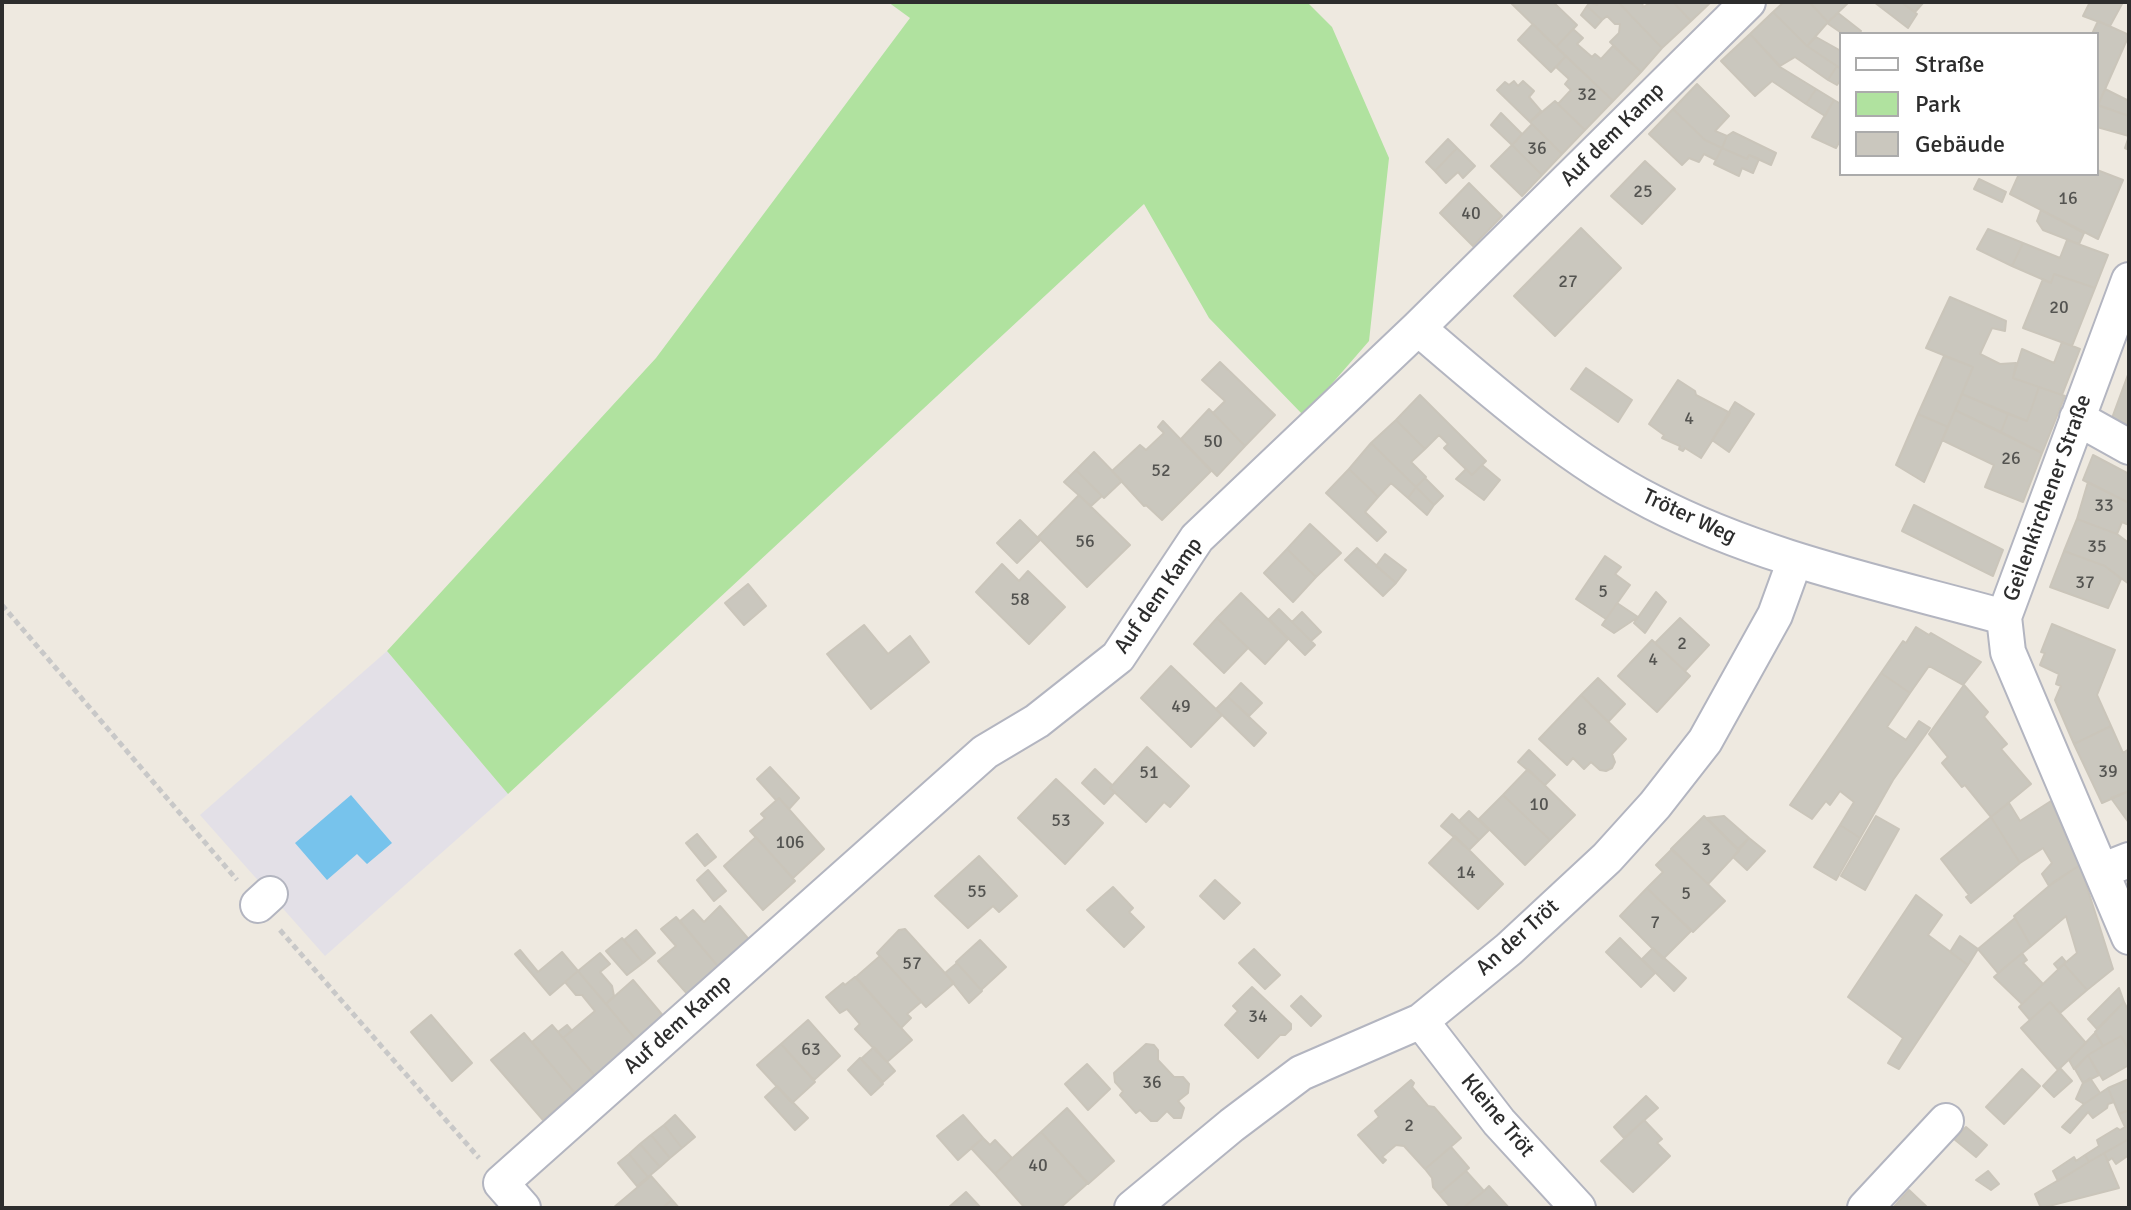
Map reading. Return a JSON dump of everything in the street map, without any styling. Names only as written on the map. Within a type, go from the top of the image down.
[{"type":"street","name":"Auf dem Kamp","points":[[523,1208],[501,1183],[985,752],[1037,721],[1118,657],[1197,538],[1418,328],[1748,2]]},
{"type":"street","name":"Geilenkirchener Straße","points":[[2129,280],[2004,617],[2008,652],[2115,866],[2129,937]]},
{"type":"street","name":"Tröter Weg","points":[[1418,328],[1495,395],[1588,463],[1637,494],[1716,532],[1795,560],[2004,617]]},
{"type":"street","points":[[2077,418],[2129,447]]},
{"type":"street","name":"An der Tröt","points":[[1132,1208],[1232,1125],[1301,1073],[1421,1021],[1509,949],[1607,858],[1655,805],[1705,741],[1775,615],[1795,560]]},
{"type":"street","name":"Kleine Tröt","points":[[1421,1021],[1499,1122],[1578,1208]]},
{"type":"street","points":[[1865,1208],[1946,1121]]},
{"type":"shaded area","points":[[387,651],[508,794],[325,956],[200,815]]},
{"type":"green space","points":[[888,2],[1307,2],[1332,27],[1389,158],[1369,341],[1304,416],[1209,318],[1144,204],[508,794],[387,651],[656,358],[910,18]]},
{"type":"water","points":[[351,795],[392,843],[367,864],[357,854],[327,880],[295,843]]},
{"type":"building","points":[[1510,2],[1553,2],[1577,25],[1556,47]]},
{"type":"building","points":[[1590,2],[1597,5],[1599,2],[1618,2],[1662,48],[1641,72],[1610,42],[1619,33],[1620,24],[1615,24],[1607,16],[1602,20],[1587,6]]},
{"type":"building","points":[[1618,2],[1642,2],[1643,7],[1652,2],[1673,2],[1691,21],[1662,48]]},
{"type":"building","points":[[1673,2],[1711,2],[1691,21]]},
{"type":"building","points":[[1784,2],[1809,2],[1828,22],[1807,46],[1773,12]]},
{"type":"building","points":[[1809,2],[1849,2],[1828,22]]},
{"type":"building","points":[[1874,2],[1901,2],[1917,14],[1908,28]]},
{"type":"building","points":[[1901,2],[1922,2],[1923,3],[1915,12]]},
{"type":"building","points":[[2090,2],[2123,2],[2110,26],[2083,16]]},
{"type":"building","points":[[1587,6],[1602,20],[1595,28],[1581,15]]},
{"type":"building","points":[[1773,12],[1807,46],[1837,66],[1828,80],[1795,57],[1780,66],[1750,34]]},
{"type":"building","points":[[1838,13],[1861,31],[1840,32],[1827,23]]},
{"type":"building","points":[[2098,21],[2129,35],[2099,103],[2099,32],[2093,32]]},
{"type":"building","points":[[1533,24],[1566,56],[1551,72],[1518,40]]},
{"type":"building","points":[[1573,29],[1583,38],[1577,44],[1592,57],[1595,54],[1601,59],[1613,46],[1641,72],[1613,101],[1556,47]]},
{"type":"building","points":[[1750,34],[1780,67],[1816,89],[1806,104],[1772,81],[1755,96],[1721,61]]},
{"type":"building","points":[[1816,37],[1839,50],[1839,68],[1807,46]]},
{"type":"building","points":[[1566,56],[1613,101],[1585,130],[1558,104],[1571,90],[1565,84],[1569,79],[1556,67]]},
{"type":"building","points":[[1837,66],[1839,68],[1837,85],[1828,80]]},
{"type":"building","points":[[1514,81],[1518,86],[1523,81],[1534,91],[1529,97],[1541,111],[1530,122],[1497,90],[1505,82],[1509,85]]},
{"type":"building","points":[[1697,84],[1729,116],[1715,131],[1727,136],[1722,148],[1705,140],[1673,109]]},
{"type":"building","points":[[1816,89],[1834,100],[1825,116],[1806,104]]},
{"type":"building","points":[[2105,89],[2129,101],[2129,116],[2099,105]]},
{"type":"building","points":[[1834,100],[1839,103],[1839,143],[1836,148],[1812,137]]},
{"type":"building","points":[[1555,101],[1585,130],[1562,154],[1530,122]]},
{"type":"building","points":[[2099,106],[2129,116],[2129,136],[2099,128]]},
{"type":"building","points":[[1673,109],[1705,140],[1722,148],[1716,160],[1704,154],[1699,162],[1689,158],[1682,165],[1649,134]]},
{"type":"building","points":[[1501,113],[1522,134],[1512,145],[1491,125]]},
{"type":"building","points":[[1532,124],[1562,154],[1542,175],[1512,145]]},
{"type":"building","points":[[1733,132],[1776,153],[1771,165],[1722,148],[1727,136]]},
{"type":"building","points":[[1448,139],[1457,148],[1435,171],[1426,162]]},
{"type":"building","points":[[1512,145],[1542,175],[1522,196],[1491,166]]},
{"type":"building","points":[[1457,148],[1475,166],[1463,178],[1458,172],[1446,183],[1435,171]]},
{"type":"building","points":[[1722,148],[1747,159],[1749,155],[1759,159],[1753,173],[1742,168],[1739,176],[1714,164]]},
{"type":"building","points":[[1645,161],[1675,189],[1642,224],[1611,196]]},
{"type":"building","points":[[2099,171],[2123,180],[2098,239],[2010,194],[2018,176],[2099,176]]},
{"type":"building","points":[[1979,179],[2006,192],[2002,202],[1974,189]]},
{"type":"building","points":[[1469,183],[1502,216],[1473,246],[1440,213]]},
{"type":"building","points":[[2041,210],[2084,233],[2079,244],[2043,230],[2037,221]]},
{"type":"building","points":[[1581,228],[1621,268],[1555,336],[1514,296]]},
{"type":"building","points":[[1988,229],[2023,243],[2012,266],[1977,249]]},
{"type":"building","points":[[2067,240],[2108,255],[2095,288],[2054,274],[2051,283],[2012,266],[2023,243],[2060,258]]},
{"type":"building","points":[[2054,274],[2095,288],[2072,346],[2023,328],[2043,279],[2051,283]]},
{"type":"building","points":[[1950,297],[2006,321],[2005,331],[1992,328],[1980,354],[2000,364],[2016,363],[2013,378],[2039,387],[2027,421],[1962,394],[1973,367],[1926,348]]},
{"type":"building","points":[[2062,342],[2080,349],[2062,395],[2013,378],[2022,349],[2054,363]]},
{"type":"building","points":[[1944,356],[1973,367],[1948,427],[1918,414]]},
{"type":"building","points":[[1220,362],[1275,415],[1245,446],[1213,413],[1225,401],[1202,380]]},
{"type":"building","points":[[1586,368],[1632,400],[1618,422],[1571,389]]},
{"type":"building","points":[[2129,372],[2129,425],[2112,418]]},
{"type":"building","points":[[1678,380],[1695,391],[1696,395],[1730,413],[1701,458],[1662,438],[1664,435],[1649,424]]},
{"type":"building","points":[[2039,387],[2065,396],[2042,453],[2001,432],[2008,414],[2027,421]]},
{"type":"building","points":[[1962,394],[2008,414],[2001,432],[1955,410]]},
{"type":"building","points":[[1420,395],[1486,461],[1472,475],[1444,448],[1448,444],[1439,435],[1425,449],[1396,420]]},
{"type":"building","points":[[1735,402],[1754,414],[1729,452],[1712,440]]},
{"type":"building","points":[[1209,409],[1245,446],[1217,476],[1181,439]]},
{"type":"building","points":[[1955,410],[2042,453],[2023,502],[1985,487],[1994,465],[1942,440]]},
{"type":"building","points":[[1918,414],[1948,427],[1924,482],[1896,465]]},
{"type":"building","points":[[1396,420],[1425,449],[1411,462],[1426,477],[1416,487],[1371,443]]},
{"type":"building","points":[[1163,421],[1211,471],[1162,520],[1144,506],[1112,471],[1140,445],[1146,450],[1164,433],[1158,427]]},
{"type":"building","points":[[1371,443],[1416,487],[1408,498],[1391,483],[1378,497],[1349,469]]},
{"type":"building","points":[[1094,452],[1122,481],[1104,498],[1076,470]]},
{"type":"building","points":[[2093,455],[2129,474],[2129,503],[2083,480]]},
{"type":"building","points":[[1482,465],[1500,480],[1484,500],[1456,479],[1466,469],[1472,475]]},
{"type":"building","points":[[1349,469],[1378,497],[1365,512],[1386,532],[1377,541],[1326,493]]},
{"type":"building","points":[[1076,470],[1102,496],[1091,506],[1064,482]]},
{"type":"building","points":[[1425,478],[1443,496],[1434,505],[1416,487]]},
{"type":"building","points":[[2088,482],[2129,503],[2129,525],[2122,522],[2117,534],[2077,519]]},
{"type":"building","points":[[1416,487],[1434,505],[1427,515],[1408,498]]},
{"type":"building","points":[[1079,495],[1130,545],[1087,587],[1038,537]]},
{"type":"building","points":[[1914,505],[2003,550],[1993,576],[1902,531]]},
{"type":"building","points":[[2077,519],[2117,534],[2129,543],[2129,584],[2105,566],[2064,551]]},
{"type":"building","points":[[1020,520],[1040,540],[1017,563],[997,543]]},
{"type":"building","points":[[1310,524],[1341,553],[1316,577],[1287,549]]},
{"type":"building","points":[[1357,548],[1396,583],[1383,596],[1345,560]]},
{"type":"building","points":[[1287,549],[1316,577],[1293,602],[1264,573]]},
{"type":"building","points":[[2064,551],[2105,566],[2121,579],[2108,608],[2050,587]]},
{"type":"building","points":[[1385,554],[1406,570],[1396,583],[1376,566]]},
{"type":"building","points":[[1605,556],[1621,567],[1615,574],[1630,585],[1606,619],[1576,599]]},
{"type":"building","points":[[1002,564],[1019,581],[1028,571],[1065,607],[1029,644],[976,592]]},
{"type":"building","points":[[748,584],[766,606],[744,625],[725,603]]},
{"type":"building","points":[[1656,592],[1666,602],[1645,633],[1634,623]]},
{"type":"building","points":[[1241,593],[1288,639],[1265,664],[1217,618]]},
{"type":"building","points":[[1617,603],[1638,617],[1614,633],[1602,625]]},
{"type":"building","points":[[1279,609],[1315,645],[1305,655],[1269,619]]},
{"type":"building","points":[[1302,612],[1321,632],[1311,641],[1292,622]]},
{"type":"building","points":[[1217,618],[1248,648],[1224,673],[1194,644]]},
{"type":"building","points":[[1680,618],[1709,645],[1685,671],[1655,643]]},
{"type":"building","points":[[2052,624],[2115,650],[2097,695],[2111,726],[2074,744],[2055,700],[2061,686],[2056,684],[2059,674],[2040,665],[2045,653],[2041,652]]},
{"type":"building","points":[[864,625],[888,654],[910,636],[929,662],[871,709],[827,654]]},
{"type":"building","points":[[1916,627],[1981,662],[1963,685],[1929,666],[1910,693],[1881,673]]},
{"type":"building","points":[[1652,640],[1690,676],[1657,712],[1618,676]]},
{"type":"building","points":[[1171,666],[1222,715],[1191,747],[1141,698]]},
{"type":"building","points":[[1881,673],[1910,693],[1887,727],[1906,740],[1919,721],[1930,728],[1893,780],[1860,838],[1840,825],[1854,802],[1840,791],[1830,805],[1826,801],[1812,819],[1790,805]]},
{"type":"building","points":[[1598,678],[1625,704],[1608,722],[1581,695]]},
{"type":"building","points":[[1241,683],[1262,703],[1249,716],[1228,697]]},
{"type":"building","points":[[1964,685],[1988,712],[1984,717],[2007,744],[2001,749],[2031,784],[1991,817],[1942,763],[1948,757],[1929,734]]},
{"type":"building","points":[[1581,695],[1626,739],[1612,754],[1615,762],[1606,771],[1591,762],[1584,769],[1573,758],[1567,765],[1539,739]]},
{"type":"building","points":[[1228,697],[1266,733],[1254,746],[1216,709]]},
{"type":"building","points":[[2111,726],[2123,753],[2129,749],[2129,791],[2102,803],[2074,744]]},
{"type":"building","points":[[1147,747],[1189,786],[1170,807],[1164,802],[1146,822],[1110,788]]},
{"type":"building","points":[[1529,750],[1555,775],[1545,785],[1518,762]]},
{"type":"building","points":[[770,767],[799,798],[789,809],[757,779]]},
{"type":"building","points":[[1095,769],[1115,792],[1104,804],[1082,783]]},
{"type":"building","points":[[1528,769],[1575,815],[1550,840],[1503,795]]},
{"type":"building","points":[[1056,779],[1103,823],[1065,864],[1018,818]]},
{"type":"building","points":[[2129,791],[2129,823],[2111,798]]},
{"type":"building","points":[[1503,795],[1550,840],[1525,865],[1479,819]]},
{"type":"building","points":[[779,798],[824,849],[793,878],[750,831],[765,818],[761,814]]},
{"type":"building","points":[[2051,801],[2080,865],[2049,886],[2042,874],[2052,863],[2043,848],[2020,863],[1991,817],[2009,803],[2020,821]]},
{"type":"building","points":[[1469,811],[1489,830],[1479,840],[1459,821]]},
{"type":"building","points":[[1452,814],[1479,840],[1469,850],[1441,826]]},
{"type":"building","points":[[1704,816],[1739,851],[1708,884],[1671,849]]},
{"type":"building","points":[[1724,816],[1749,838],[1738,849],[1707,818]]},
{"type":"building","points":[[1876,816],[1899,829],[1865,890],[1841,876]]},
{"type":"building","points":[[1991,817],[2020,863],[1971,903],[1966,897],[1969,895],[1941,859]]},
{"type":"building","points":[[1840,825],[1860,838],[1836,880],[1814,867]]},
{"type":"building","points":[[697,834],[716,857],[705,866],[686,843]]},
{"type":"building","points":[[1455,836],[1503,884],[1478,909],[1429,863]]},
{"type":"building","points":[[756,837],[795,881],[763,910],[724,866]]},
{"type":"building","points":[[1749,838],[1765,851],[1747,870],[1733,857]]},
{"type":"building","points":[[1672,849],[1725,901],[1693,932],[1647,888],[1663,872],[1656,865]]},
{"type":"building","points":[[979,856],[1017,896],[999,912],[993,906],[968,928],[935,896]]},
{"type":"building","points":[[2080,865],[2113,969],[2087,990],[2064,964],[2077,953],[2066,916],[2031,946],[2014,916],[2055,881]]},
{"type":"building","points":[[708,870],[726,891],[714,901],[697,880]]},
{"type":"building","points":[[1215,880],[1240,903],[1224,919],[1200,896]]},
{"type":"building","points":[[1113,887],[1133,908],[1129,912],[1144,927],[1124,947],[1087,910]]},
{"type":"building","points":[[1647,888],[1691,931],[1663,959],[1620,916]]},
{"type":"building","points":[[1916,895],[1942,915],[1928,935],[1968,965],[1899,1069],[1888,1063],[1903,1038],[1848,997]]},
{"type":"building","points":[[720,906],[752,943],[721,970],[680,921],[693,910],[704,922]]},
{"type":"building","points":[[676,917],[721,970],[690,997],[658,961],[676,946],[661,929]]},
{"type":"building","points":[[2015,918],[2031,946],[1998,973],[1978,949]]},
{"type":"building","points":[[905,929],[954,983],[926,1007],[877,953],[899,930]]},
{"type":"building","points":[[636,930],[655,953],[643,963],[624,940]]},
{"type":"building","points":[[1960,936],[1978,949],[1968,965],[1950,952]]},
{"type":"building","points":[[622,938],[643,963],[627,975],[606,951]]},
{"type":"building","points":[[1620,938],[1655,973],[1641,987],[1606,952]]},
{"type":"building","points":[[980,940],[1006,967],[981,990],[956,962]]},
{"type":"building","points":[[1653,948],[1686,978],[1674,991],[1642,959]]},
{"type":"building","points":[[1254,949],[1280,975],[1265,989],[1239,963]]},
{"type":"building","points":[[520,950],[538,972],[562,952],[578,971],[550,995],[515,954]]},
{"type":"building","points":[[600,953],[610,964],[600,972],[612,986],[614,996],[606,1004],[578,971]]},
{"type":"building","points":[[2022,953],[2027,960],[2023,963],[2043,984],[2022,1004],[1994,977]]},
{"type":"building","points":[[880,956],[921,1002],[907,1014],[911,1018],[901,1028],[856,977]]},
{"type":"building","points":[[2062,957],[2066,962],[2058,969],[2054,964]]},
{"type":"building","points":[[957,963],[982,991],[969,1003],[945,973]]},
{"type":"building","points":[[2064,964],[2087,990],[2060,1013],[2050,1002],[2030,1020],[2019,1007]]},
{"type":"building","points":[[578,971],[637,1041],[595,1076],[563,1038],[595,1011],[582,995],[576,995],[565,982]]},
{"type":"building","points":[[855,977],[912,1040],[887,1062],[855,1029],[860,1024],[847,1009],[840,1013],[826,997]]},
{"type":"building","points":[[633,980],[665,1018],[637,1041],[606,1004]]},
{"type":"building","points":[[1252,987],[1291,1024],[1291,1029],[1280,1035],[1258,1058],[1225,1025],[1238,1011],[1233,1006]]},
{"type":"building","points":[[2119,988],[2124,1002],[2097,1029],[2088,1019]]},
{"type":"building","points":[[1301,996],[1321,1016],[1311,1026],[1291,1006]]},
{"type":"building","points":[[2050,1002],[2086,1043],[2058,1070],[2021,1028]]},
{"type":"building","points":[[2124,1002],[2129,1012],[2129,1050],[2121,1036],[2103,1046],[2095,1032]]},
{"type":"building","points":[[431,1015],[472,1063],[452,1081],[411,1032]]},
{"type":"building","points":[[808,1020],[840,1056],[814,1080],[781,1044]]},
{"type":"building","points":[[552,1025],[595,1076],[575,1093],[532,1042]]},
{"type":"building","points":[[567,1025],[572,1031],[563,1038],[558,1032]]},
{"type":"building","points":[[524,1033],[575,1093],[543,1120],[491,1060]]},
{"type":"building","points":[[2095,1033],[2103,1046],[2074,1069],[2069,1060]]},
{"type":"building","points":[[2121,1036],[2129,1050],[2129,1065],[2103,1080],[2088,1055]]},
{"type":"building","points":[[781,1044],[815,1082],[792,1103],[757,1065]]},
{"type":"building","points":[[1146,1044],[1154,1045],[1158,1050],[1158,1060],[1174,1077],[1183,1077],[1189,1084],[1188,1093],[1178,1101],[1184,1108],[1181,1118],[1174,1118],[1167,1111],[1157,1121],[1151,1121],[1140,1110],[1136,1113],[1120,1095],[1123,1091],[1115,1082],[1114,1073]]},
{"type":"building","points":[[874,1047],[895,1071],[883,1082],[861,1059]]},
{"type":"building","points":[[2088,1055],[2099,1075],[2083,1083],[2075,1069]]},
{"type":"building","points":[[860,1058],[883,1084],[871,1095],[848,1070]]},
{"type":"building","points":[[1087,1064],[1110,1089],[1088,1110],[1065,1084]]},
{"type":"building","points":[[2060,1068],[2072,1081],[2054,1097],[2043,1086]]},
{"type":"building","points":[[2022,1069],[2040,1086],[2004,1124],[1986,1107]]},
{"type":"building","points":[[2090,1078],[2100,1093],[2084,1104],[2076,1099],[2083,1083]]},
{"type":"building","points":[[2129,1079],[2129,1110],[2119,1114],[2108,1088]]},
{"type":"building","points":[[1411,1080],[1414,1083],[1412,1087],[1428,1106],[1434,1107],[1461,1138],[1425,1169],[1404,1146],[1396,1145],[1382,1157],[1386,1160],[1383,1163],[1358,1135],[1379,1117],[1375,1111]]},
{"type":"building","points":[[777,1086],[808,1118],[795,1130],[765,1097]]},
{"type":"building","points":[[2108,1088],[2114,1102],[2107,1108],[2093,1118],[2088,1112],[2070,1133],[2062,1127],[2084,1104]]},
{"type":"building","points":[[1646,1096],[1658,1108],[1624,1138],[1614,1127]]},
{"type":"building","points":[[1067,1108],[1114,1161],[1088,1184],[1041,1132]]},
{"type":"building","points":[[2129,1110],[2129,1139],[2089,1162],[2085,1155],[2099,1146],[2097,1140],[2117,1128],[2125,1127],[2119,1114]]},
{"type":"building","points":[[675,1115],[695,1137],[682,1148],[664,1125]]},
{"type":"building","points":[[963,1115],[983,1138],[958,1160],[937,1136]]},
{"type":"building","points":[[1644,1120],[1662,1139],[1657,1143],[1670,1156],[1633,1192],[1601,1161]]},
{"type":"building","points":[[664,1125],[682,1148],[670,1158],[651,1135]]},
{"type":"building","points":[[1966,1127],[1987,1145],[1976,1157],[1954,1139]]},
{"type":"building","points":[[1041,1132],[1088,1183],[1060,1208],[1025,1208],[995,1174]]},
{"type":"building","points":[[651,1135],[670,1158],[660,1167],[640,1144]]},
{"type":"building","points":[[983,1138],[990,1145],[995,1140],[1012,1158],[995,1174],[971,1148]]},
{"type":"building","points":[[2129,1139],[2129,1155],[2116,1164],[2112,1158],[2108,1161],[2104,1153]]},
{"type":"building","points":[[640,1144],[660,1167],[648,1177],[629,1154]]},
{"type":"building","points":[[1451,1147],[1469,1168],[1439,1194],[1425,1169]]},
{"type":"building","points":[[2104,1153],[2119,1188],[2041,1208],[2035,1194]]},
{"type":"building","points":[[629,1154],[648,1177],[637,1186],[618,1163]]},
{"type":"building","points":[[2085,1155],[2089,1162],[2058,1181],[2053,1171],[2074,1157],[2076,1161]]},
{"type":"building","points":[[1466,1171],[1484,1191],[1463,1208],[1451,1208],[1439,1194]]},
{"type":"building","points":[[1988,1171],[1999,1184],[1991,1190],[1976,1180]]},
{"type":"building","points":[[651,1176],[672,1200],[662,1208],[613,1208]]},
{"type":"building","points":[[1489,1186],[1509,1208],[1463,1208],[1484,1191]]},
{"type":"building","points":[[1909,1190],[1928,1208],[1893,1208]]},
{"type":"building","points":[[966,1192],[981,1208],[948,1208]]},
{"type":"building","points":[[672,1200],[679,1208],[662,1208]]}]
